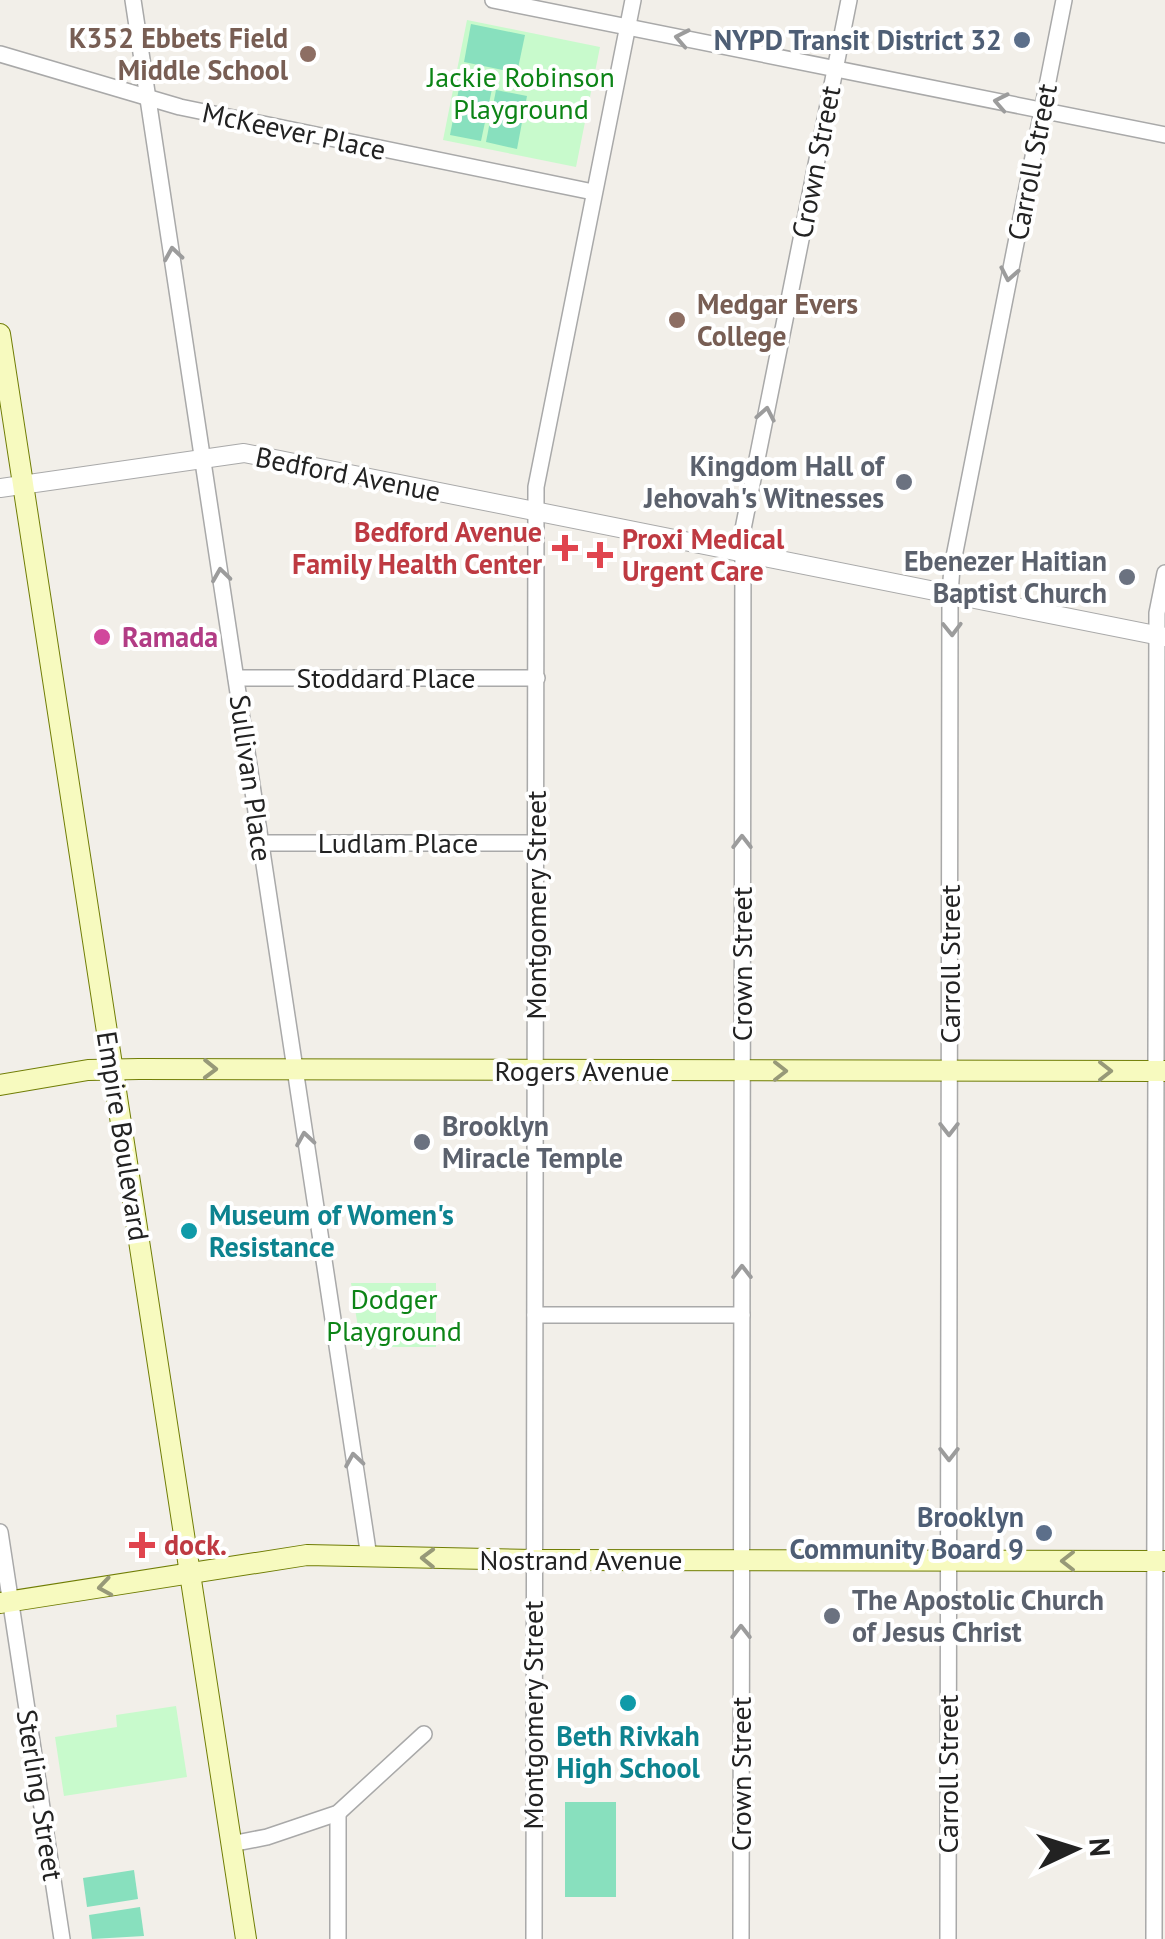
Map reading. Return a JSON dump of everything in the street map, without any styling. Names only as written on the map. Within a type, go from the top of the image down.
[{"type":"main road","name":"Empire Boulevard","points":[[0,334],[246,1939]]},
{"type":"main road","name":"Rogers Avenue","points":[[0,1084],[89,1070],[1160,1072]]},
{"type":"main road","name":"Nostrand Avenue","points":[[5,1602],[308,1555],[533,1560],[1160,1561]]},
{"type":"street","name":"Sullivan Place","points":[[133,0],[368,1556]]},
{"type":"street","points":[[493,0],[1165,135]]},
{"type":"street","name":"Montgomery Street","points":[[534,1939],[536,487],[634,0]]},
{"type":"street","name":"Crown Street","points":[[741,1939],[743,529],[849,0]]},
{"type":"street","name":"Carroll Street","points":[[948,1939],[950,594],[952,567],[1064,0]]},
{"type":"street","name":"McKeever Place","points":[[0,54],[180,108],[593,192]]},
{"type":"street","name":"Bedford Avenue","points":[[0,488],[244,453],[1161,636]]},
{"type":"street","points":[[1154,1939],[1160,1561],[1161,636],[1157,613],[1165,573]]},
{"type":"street","name":"Stoddard Place","points":[[236,678],[536,678]]},
{"type":"street","name":"Ludlam Place","points":[[261,843],[536,844]]},
{"type":"street","points":[[535,1315],[742,1315]]},
{"type":"street","name":"Sterling Street","points":[[0,1532],[5,1602],[62,1939]]},
{"type":"street","points":[[231,1844],[338,1813],[424,1734]]},
{"type":"street","points":[[338,1813],[338,1939]]},
{"type":"green space","name":"Jackie Robinson Playground","points":[[467,20],[600,47],[576,167],[443,140]]},
{"type":"green space","points":[[471,24],[525,35],[517,73],[464,62]]},
{"type":"green space","points":[[460,83],[492,89],[481,141],[450,135]]},
{"type":"green space","points":[[496,90],[527,96],[517,149],[486,142]]},
{"type":"green space","name":"Dodger Playground","points":[[351,1283],[436,1283],[436,1347],[361,1347]]},
{"type":"green space","points":[[176,1706],[187,1777],[64,1796],[55,1737],[117,1727],[116,1715]]},
{"type":"green space","points":[[565,1802],[616,1802],[616,1897],[565,1897]]},
{"type":"green space","points":[[134,1870],[138,1899],[87,1907],[83,1878]]},
{"type":"green space","points":[[140,1907],[144,1936],[92,1939],[89,1915]]},
{"type":"place","name":"NYPD Transit District 32","points":[[1022,40]]},
{"type":"place","name":"K352 Ebbets Field Middle School","points":[[308,54]]},
{"type":"place","name":"Medgar Evers College","points":[[677,320]]},
{"type":"place","name":"Kingdom Hall of Jehovah's Witnesses","points":[[904,482]]},
{"type":"place","name":"Bedford Avenue Family Health Center","points":[[565,548]]},
{"type":"place","name":"Proxi Medical Urgent Care","points":[[600,555]]},
{"type":"place","name":"Ebenezer Haitian Baptist Church","points":[[1127,577]]},
{"type":"place","name":"Ramada","points":[[102,637]]},
{"type":"place","name":"Brooklyn Miracle Temple","points":[[422,1142]]},
{"type":"place","name":"Museum of Women's Resistance","points":[[189,1231]]},
{"type":"place","name":"Brooklyn Community Board 9","points":[[1044,1533]]},
{"type":"place","name":"dock.","points":[[142,1545]]},
{"type":"place","name":"The Apostolic Church of Jesus Christ","points":[[832,1616]]},
{"type":"place","name":"Beth Rivkah High School","points":[[628,1703]]}]
